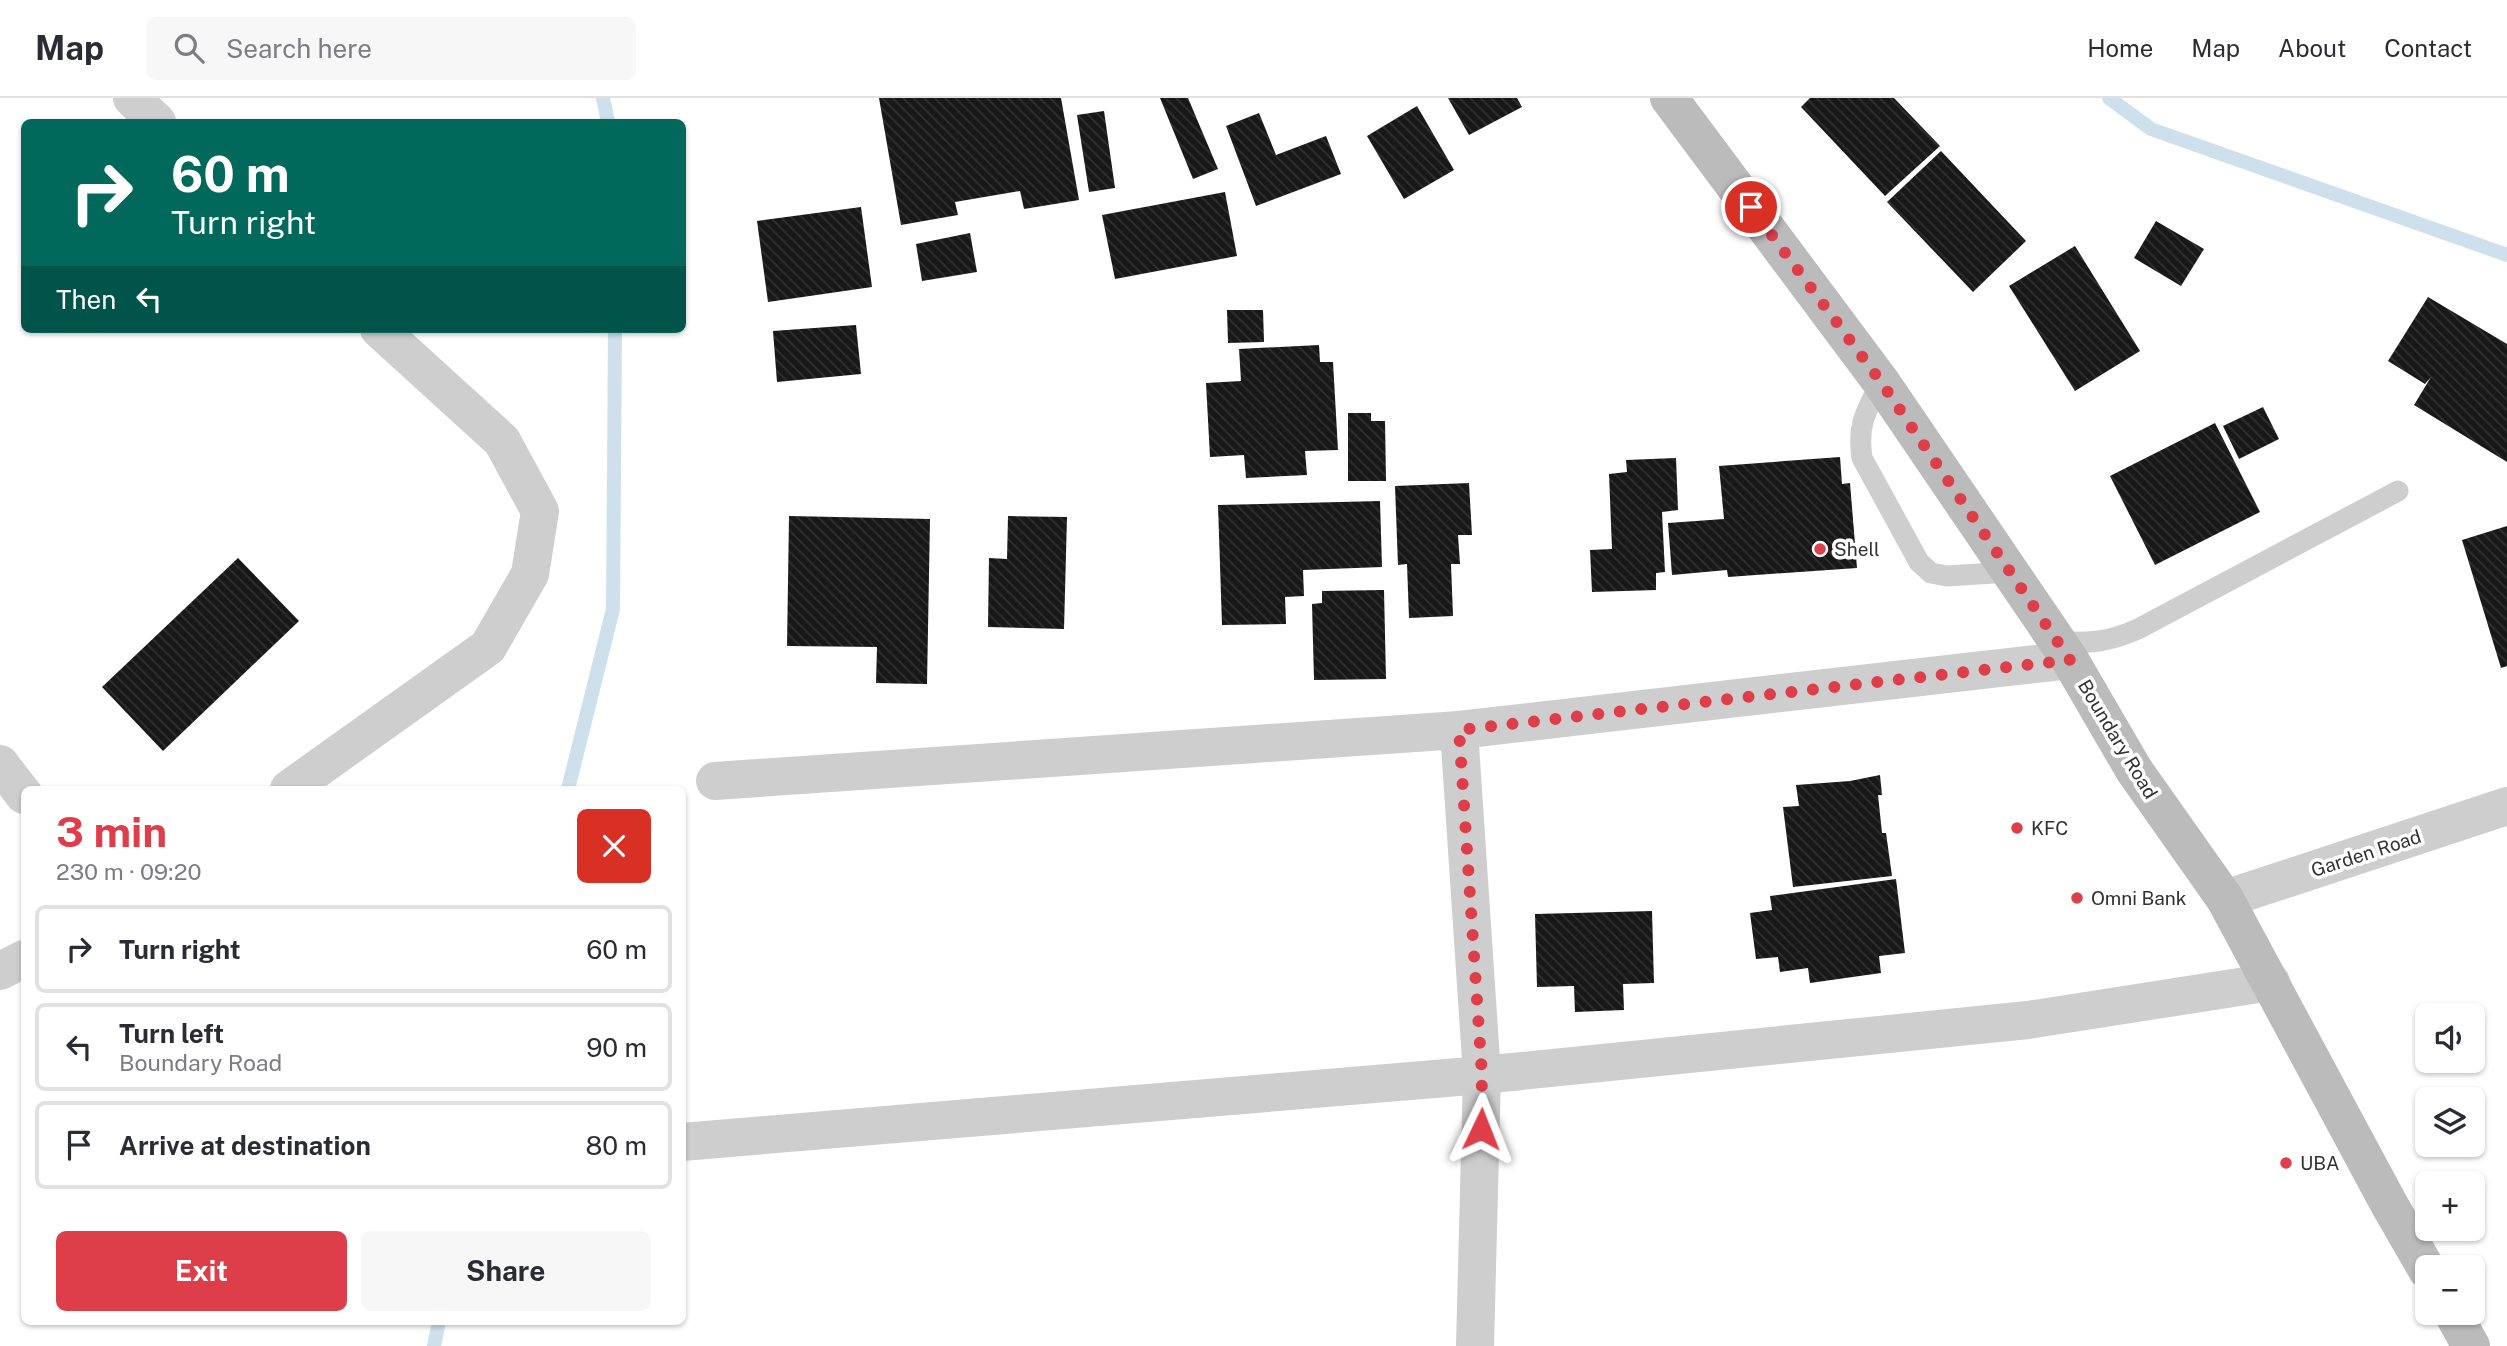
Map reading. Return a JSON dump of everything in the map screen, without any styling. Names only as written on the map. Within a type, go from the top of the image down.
[{"type":"main road","name":"Boundary Road","points":[[1669,98],[1881,382],[2064,650],[2134,770],[2225,899],[2418,1255]]},
{"type":"main road","points":[[2459,1325],[2471,1346]]},
{"type":"street","points":[[132,98],[154,119]]},
{"type":"street","points":[[293,786],[488,647],[530,574],[540,511],[502,441],[383,333]]},
{"type":"street","points":[[715,781],[1459,730],[2064,650]]},
{"type":"street","points":[[1459,730],[1482,1075],[1475,1346]]},
{"type":"street","points":[[0,764],[21,791]]},
{"type":"street","name":"Garden Road","points":[[2225,899],[2507,806]]},
{"type":"street","points":[[0,971],[21,960]]},
{"type":"street","points":[[686,1142],[1482,1075],[2028,1020],[2271,982]]},
{"type":"lane","points":[[1881,382],[1861,422],[1862,458],[1919,562],[1931,573],[1947,576],[2010,572]]},
{"type":"lane","points":[[2064,650],[2127,635],[2398,491]]},
{"type":"building","points":[[879,98],[1061,98],[1079,200],[1024,209],[1020,191],[955,202],[958,215],[901,225]]},
{"type":"building","points":[[1160,98],[1188,98],[1218,169],[1193,179]]},
{"type":"building","points":[[1448,98],[1517,98],[1522,107],[1469,135]]},
{"type":"building","points":[[1810,98],[1894,98],[1940,146],[1885,196],[1801,107]]},
{"type":"building","points":[[1417,106],[1454,170],[1404,199],[1367,136]]},
{"type":"building","points":[[1104,111],[1115,188],[1089,192],[1077,115]]},
{"type":"building","points":[[1259,113],[1276,155],[1326,136],[1341,174],[1256,206],[1226,126]]},
{"type":"building","points":[[1941,151],[2026,241],[1973,292],[1887,202]]},
{"type":"building","points":[[1225,192],[1237,256],[1115,279],[1102,215]]},
{"type":"building","points":[[861,207],[872,287],[768,302],[757,221]]},
{"type":"building","points":[[2156,221],[2204,249],[2181,286],[2134,258]]},
{"type":"building","points":[[970,233],[977,272],[922,281],[916,244]]},
{"type":"building","points":[[2075,246],[2140,351],[2075,391],[2009,286]]},
{"type":"building","points":[[2428,297],[2507,344],[2507,462],[2414,405],[2431,377],[2425,384],[2388,361]]},
{"type":"building","points":[[1227,310],[1263,310],[1264,342],[1228,343]]},
{"type":"building","points":[[856,325],[861,374],[777,382],[773,331]]},
{"type":"building","points":[[1319,345],[1320,362],[1333,362],[1338,450],[1305,451],[1307,475],[1246,478],[1244,455],[1210,457],[1206,383],[1241,381],[1239,349]]},
{"type":"building","points":[[2263,407],[2279,439],[2239,459],[2223,426]]},
{"type":"building","points":[[1348,413],[1371,413],[1371,421],[1385,421],[1386,481],[1348,481]]},
{"type":"building","points":[[2215,423],[2260,512],[2155,565],[2110,476]]},
{"type":"building","points":[[1840,457],[1842,484],[1850,483],[1857,568],[1728,577],[1727,570],[1672,575],[1668,523],[1724,519],[1719,466]]},
{"type":"building","points":[[1676,458],[1678,510],[1662,512],[1665,572],[1656,573],[1656,590],[1592,592],[1590,550],[1612,549],[1609,474],[1627,472],[1626,460]]},
{"type":"building","points":[[1469,483],[1472,535],[1458,535],[1460,564],[1451,564],[1453,616],[1409,618],[1407,564],[1398,565],[1395,486]]},
{"type":"building","points":[[1380,501],[1382,567],[1303,570],[1304,596],[1285,597],[1286,624],[1222,625],[1218,505]]},
{"type":"building","points":[[789,516],[930,519],[927,684],[876,683],[877,647],[787,646]]},
{"type":"building","points":[[1008,516],[1067,517],[1064,629],[988,627],[989,558],[1007,559]]},
{"type":"building","points":[[2507,526],[2507,666],[2501,668],[2462,540]]},
{"type":"building","points":[[238,558],[299,621],[163,751],[102,687]]},
{"type":"building","points":[[1384,590],[1386,679],[1314,680],[1312,604],[1322,603],[1322,591]]},
{"type":"building","points":[[1880,775],[1882,795],[1878,795],[1882,833],[1886,833],[1892,876],[1793,887],[1783,807],[1799,806],[1796,785],[1850,781]]},
{"type":"building","points":[[1896,879],[1905,953],[1879,956],[1881,973],[1810,983],[1808,968],[1780,972],[1778,957],[1756,959],[1750,913],[1772,910],[1770,896]]},
{"type":"building","points":[[1652,911],[1654,983],[1623,984],[1624,1010],[1575,1012],[1574,986],[1537,987],[1535,914]]},
{"type":"waterway","points":[[603,98],[607,119]]},
{"type":"waterway","points":[[2109,98],[2151,129],[2507,255]]},
{"type":"waterway","points":[[569,786],[613,609],[615,333]]},
{"type":"waterway","points":[[434,1346],[438,1325]]},
{"type":"place","name":"Shell","points":[[1820,549]]},
{"type":"place","name":"KFC","points":[[2017,828]]},
{"type":"place","name":"Omni Bank","points":[[2077,898]]},
{"type":"place","name":"UBA","points":[[2286,1163]]},
{"type":"route","points":[[1481,1129],[1482,1075],[1459,730],[2070,660],[1881,382],[1751,207]]}]
